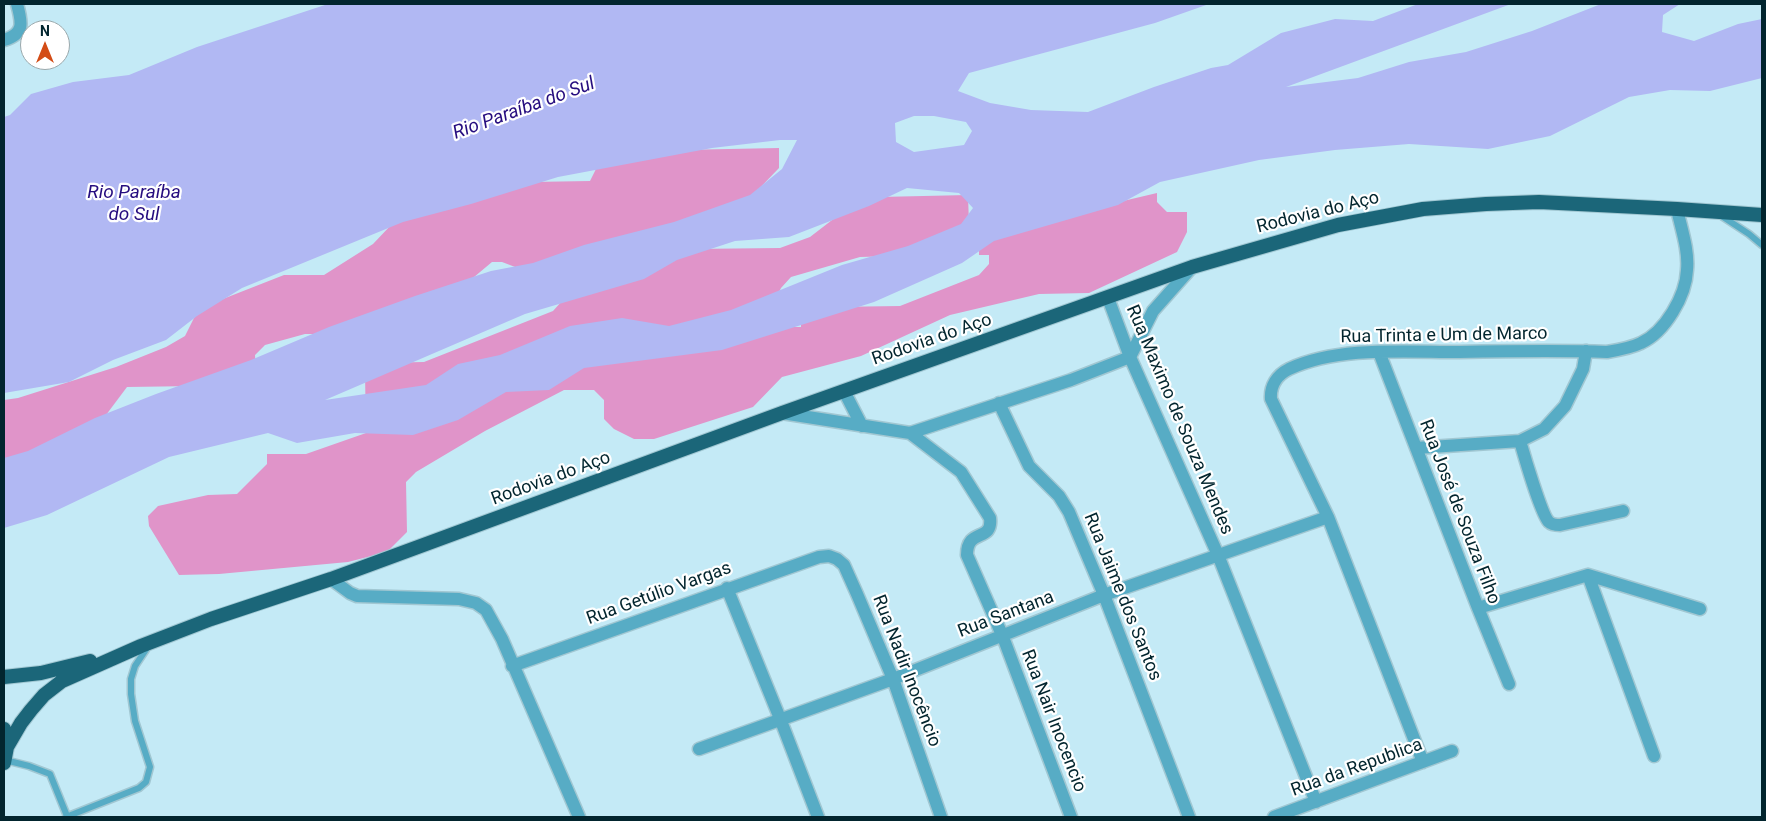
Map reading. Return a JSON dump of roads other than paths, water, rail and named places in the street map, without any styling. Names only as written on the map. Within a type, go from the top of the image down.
[{"type":"highway","name":"Rodovia do Aço","points":[[5,757],[21,724],[44,695],[62,681],[146,644],[211,619],[331,579],[782,413],[1192,267],[1338,225],[1422,209],[1539,202],[1762,215]]},
{"type":"highway","name":"Rodovia do Aço","points":[[4,677],[41,673],[146,644]]},
{"type":"highway","points":[[4,729],[5,757]]},
{"type":"street","points":[[4,40],[17,34],[20,27],[18,8]]},
{"type":"street","name":"Rua Trinta e Um de Marco","points":[[1423,762],[1328,517],[1270,399],[1270,392],[1276,378],[1294,367],[1338,355],[1379,352],[1607,352],[1641,343],[1652,337],[1663,326],[1681,297],[1688,269],[1677,209]]},
{"type":"street","points":[[782,413],[910,433],[1071,380],[1130,357],[1153,311],[1192,267]]},
{"type":"street","name":"Rua Maximo de Souza Mendes","points":[[1108,298],[1130,357],[1218,555]]},
{"type":"street","points":[[1416,448],[1520,441],[1544,430],[1565,406],[1583,369],[1586,351]]},
{"type":"street","name":"Rua José de Souza Filho","points":[[1379,352],[1509,684]]},
{"type":"street","points":[[844,391],[862,426]]},
{"type":"street","name":"Rua Jaime dos Santos","points":[[999,403],[1029,466],[1064,502],[1104,595],[1189,817]]},
{"type":"street","name":"Rua Nair Inocencio","points":[[910,433],[961,472],[990,518],[991,526],[988,532],[971,540],[967,546],[967,555],[1002,636],[1071,817]]},
{"type":"street","points":[[1520,441],[1549,523],[1554,525],[1623,511]]},
{"type":"street","name":"Rua Santana","points":[[698,750],[894,679],[1104,595],[1328,517]]},
{"type":"street","points":[[1218,555],[1316,802]]},
{"type":"street","name":"Rua Nadir Inocêncio","points":[[819,557],[829,556],[837,559],[844,565],[894,679],[941,817]]},
{"type":"street","name":"Rua Getúlio Vargas","points":[[512,666],[727,588],[819,557]]},
{"type":"street","points":[[1588,575],[1654,756]]},
{"type":"street","points":[[1478,608],[1588,575],[1700,609]]},
{"type":"street","points":[[331,579],[357,596],[459,599],[476,603],[486,610],[492,619],[579,817]]},
{"type":"street","points":[[727,588],[818,817]]},
{"type":"street","name":"Rua da Republica","points":[[1274,817],[1452,750]]},
{"type":"lane","points":[[1714,211],[1762,245]]},
{"type":"lane","points":[[5,757],[50,774],[67,817],[139,788],[146,782],[150,768],[135,721],[131,679],[146,644]]},
{"type":"water","name":"Rio Paraíba do Sul","points":[[328,4],[1209,4],[1155,23],[969,73],[958,91],[990,103],[1031,110],[1088,112],[1154,87],[1211,68],[1228,65],[1281,33],[1335,19],[1373,21],[1418,4],[1511,4],[1286,87],[1358,78],[1409,62],[1466,52],[1532,31],[1601,4],[1680,4],[1663,15],[1662,32],[1694,41],[1738,24],[1762,19],[1762,78],[1710,91],[1670,90],[1629,97],[1550,136],[1488,149],[1409,144],[1335,150],[1259,160],[1160,182],[1118,205],[994,241],[962,263],[874,302],[722,350],[584,368],[549,390],[506,392],[458,420],[413,435],[355,433],[297,443],[268,433],[169,457],[47,515],[4,528],[4,458],[28,451],[95,418],[251,360],[329,327],[415,296],[491,271],[533,263],[584,245],[674,222],[750,195],[782,169],[797,140],[780,140],[712,148],[558,177],[471,204],[403,222],[242,288],[197,316],[166,340],[113,360],[69,382],[4,393],[4,117],[10,115],[31,94],[73,82],[129,75],[197,47]],"holes":[[[914,116],[934,116],[966,122],[972,131],[964,145],[914,152],[896,142],[895,123]],[[907,188],[959,193],[973,208],[961,224],[908,246],[842,265],[731,310],[669,326],[622,318],[570,326],[500,355],[458,364],[426,385],[325,400],[525,314],[644,279],[677,260],[735,241],[789,237],[869,206]]]}]
